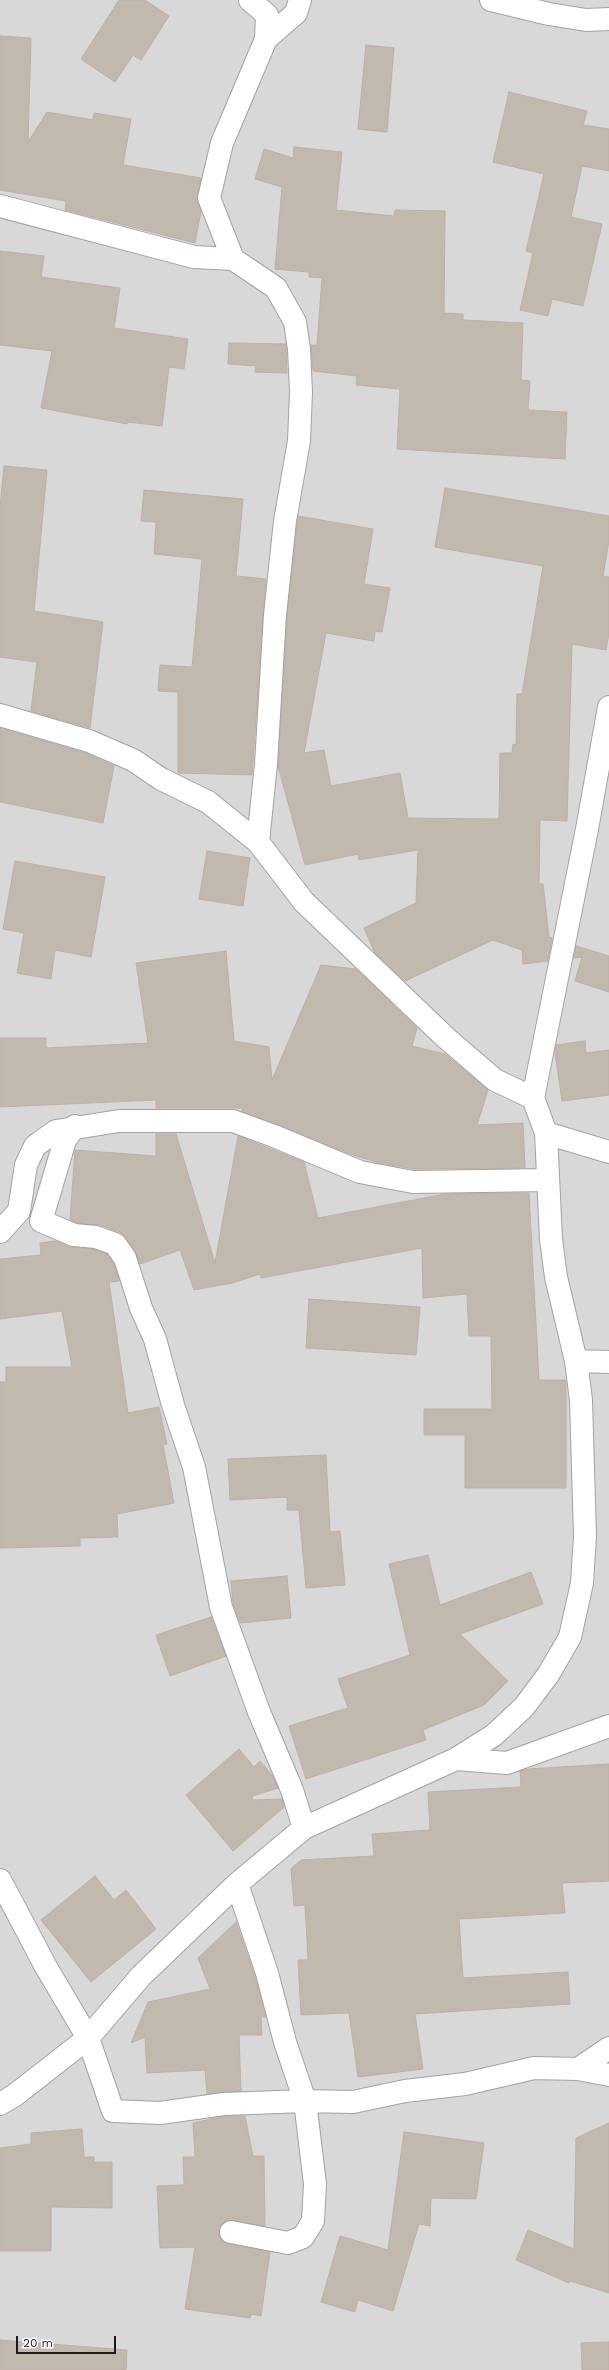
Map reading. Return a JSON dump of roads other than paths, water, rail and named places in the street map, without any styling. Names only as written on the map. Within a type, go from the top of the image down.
[{"type":"street","points":[[232,259],[209,198],[222,143],[266,39],[267,15],[250,0]]},
{"type":"street","points":[[266,39],[296,13],[300,0]]},
{"type":"street","points":[[491,0],[549,14],[586,20],[609,19]]},
{"type":"street","points":[[0,206],[194,257],[232,259],[276,288],[295,322],[299,349],[301,392],[299,441],[285,522],[275,615],[266,764],[258,842]]},
{"type":"street","points":[[0,2104],[14,2095],[88,2038],[141,1976],[238,1884],[304,1828],[456,1759],[494,1735],[524,1706],[548,1675],[570,1637],[582,1583],[585,1536],[584,1454],[581,1400],[576,1361],[556,1277],[551,1239],[546,1133],[533,1098],[587,829],[609,707]]},
{"type":"street","points":[[0,715],[89,740],[133,760],[161,779],[208,802],[258,842],[304,902],[396,993],[495,1080],[533,1098]]},
{"type":"street","points":[[0,1232],[19,1211],[26,1165],[35,1146],[56,1131],[75,1126],[119,1121],[233,1121],[274,1136],[360,1172],[412,1182],[548,1180]]},
{"type":"street","points":[[41,1221],[65,1140],[75,1126]]},
{"type":"street","points":[[546,1133],[609,1152]]},
{"type":"street","points":[[19,1211],[74,1235],[96,1237],[115,1244],[125,1258],[141,1308],[154,1339],[173,1405],[194,1467],[221,1607],[259,1712],[292,1790],[304,1828]]},
{"type":"street","points":[[576,1361],[609,1362]]},
{"type":"street","points":[[456,1759],[507,1762],[609,1726]]},
{"type":"street","points":[[0,1880],[46,1968],[88,2038],[113,2111],[160,2113],[224,2104],[305,2101],[352,2102],[405,2091],[465,2084],[534,2068],[578,2069],[609,2075]]},
{"type":"street","points":[[231,2232],[288,2243],[303,2237],[313,2221],[315,2184],[305,2101],[285,2042],[267,1973],[238,1884]]},
{"type":"street","points":[[578,2069],[609,2048]]}]
